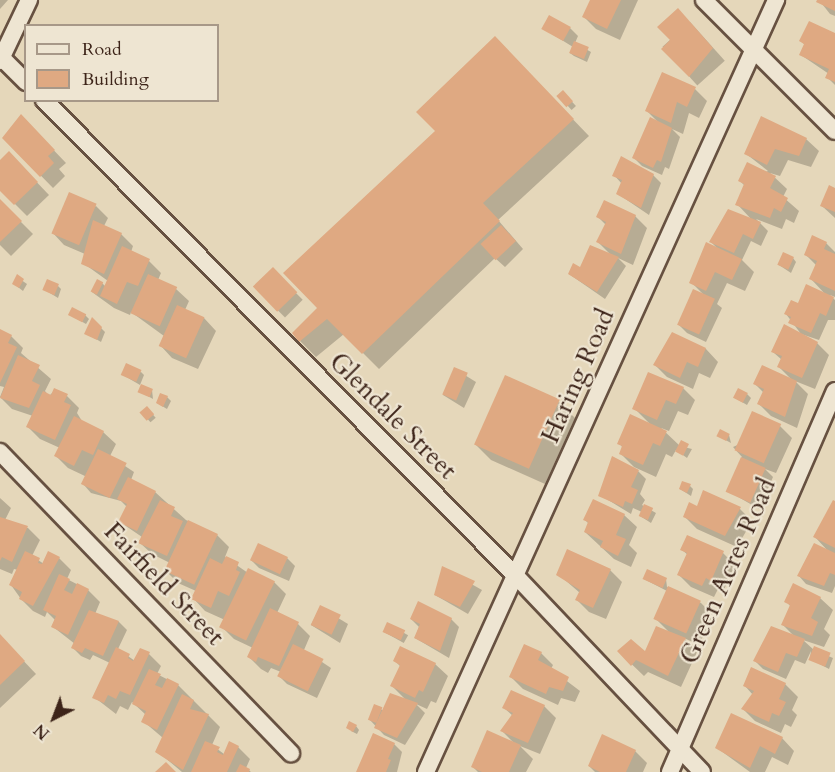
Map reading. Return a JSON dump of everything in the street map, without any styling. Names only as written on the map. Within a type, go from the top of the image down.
[{"type":"street","points":[[24,80],[0,59],[29,0]]},
{"type":"street","points":[[704,0],[835,131]]},
{"type":"street","name":"Haring Road","points":[[426,772],[776,0]]},
{"type":"street","name":"Glendale Street","points":[[46,102],[516,576],[702,772]]},
{"type":"street","name":"Green Acres Road","points":[[670,772],[835,391]]},
{"type":"street","name":"Fairfield Street","points":[[0,452],[291,753]]},
{"type":"building","points":[[590,0],[621,0],[607,29],[582,17]]},
{"type":"building","points":[[817,0],[835,0],[835,11],[816,2]]},
{"type":"building","points":[[678,8],[713,48],[689,77],[661,49],[670,40],[657,27]]},
{"type":"building","points":[[549,15],[571,27],[563,41],[541,29]]},
{"type":"building","points":[[809,21],[835,33],[835,82],[825,78],[829,69],[799,55],[804,44],[799,41]]},
{"type":"building","points":[[495,36],[574,119],[483,203],[500,221],[362,354],[327,319],[299,342],[292,333],[317,308],[283,273],[435,131],[416,112]]},
{"type":"building","points":[[574,41],[589,47],[584,59],[569,53]]},
{"type":"building","points":[[662,72],[696,87],[687,107],[677,102],[671,123],[645,111]]},
{"type":"building","points":[[563,90],[573,101],[566,107],[556,96]]},
{"type":"building","points":[[21,114],[55,150],[48,156],[54,163],[40,177],[2,138]]},
{"type":"building","points":[[761,116],[807,138],[799,156],[775,149],[767,165],[744,154]]},
{"type":"building","points":[[650,117],[672,128],[661,162],[657,160],[653,168],[632,158]]},
{"type":"building","points":[[9,151],[38,182],[14,205],[0,191],[0,160]]},
{"type":"building","points":[[621,156],[654,174],[641,208],[616,194],[622,180],[612,176]]},
{"type":"building","points":[[747,162],[776,176],[770,188],[788,198],[781,212],[774,208],[770,218],[735,205],[744,184],[738,181]]},
{"type":"building","points":[[829,185],[835,188],[835,212],[820,206]]},
{"type":"building","points":[[69,192],[97,204],[79,245],[51,233]]},
{"type":"building","points":[[0,199],[22,221],[0,242]]},
{"type":"building","points":[[604,200],[636,215],[621,254],[596,242],[606,222],[596,217]]},
{"type":"building","points":[[728,209],[761,222],[753,239],[743,234],[734,253],[709,242]]},
{"type":"building","points":[[93,220],[122,233],[104,274],[81,264]]},
{"type":"building","points":[[501,225],[516,241],[496,260],[481,244]]},
{"type":"building","points":[[812,235],[827,242],[824,249],[835,254],[835,291],[809,279],[817,261],[804,255]]},
{"type":"building","points":[[706,242],[742,259],[732,280],[715,272],[706,291],[689,283]]},
{"type":"building","points":[[590,245],[619,257],[597,292],[568,274],[573,263],[580,267]]},
{"type":"building","points":[[122,246],[150,259],[138,286],[127,282],[117,304],[100,296]]},
{"type":"building","points":[[783,252],[794,257],[788,270],[777,265]]},
{"type":"building","points":[[273,267],[297,292],[277,312],[253,286]]},
{"type":"building","points":[[17,274],[24,279],[19,288],[12,284]]},
{"type":"building","points":[[148,274],[177,287],[160,326],[131,313]]},
{"type":"building","points":[[47,279],[59,284],[54,295],[42,290]]},
{"type":"building","points":[[97,279],[103,282],[97,295],[91,291]]},
{"type":"building","points":[[806,284],[834,297],[826,316],[820,313],[811,333],[788,323],[791,317],[784,314],[791,300],[798,303]]},
{"type":"building","points":[[693,289],[715,299],[699,334],[677,325]]},
{"type":"building","points":[[177,305],[204,317],[186,358],[159,346]]},
{"type":"building","points":[[72,307],[86,314],[82,322],[68,315]]},
{"type":"building","points":[[92,317],[102,327],[97,340],[84,334]]},
{"type":"building","points":[[784,324],[818,342],[802,378],[777,367],[782,356],[771,352]]},
{"type":"building","points":[[0,329],[12,335],[8,343],[17,347],[0,383]]},
{"type":"building","points":[[672,332],[706,348],[698,367],[687,362],[680,378],[653,365]]},
{"type":"building","points":[[18,355],[40,365],[32,381],[40,385],[29,408],[0,398]]},
{"type":"building","points":[[126,363],[142,370],[136,382],[121,375]]},
{"type":"building","points":[[762,365],[797,381],[785,417],[757,404],[764,389],[753,384]]},
{"type":"building","points":[[454,367],[468,373],[456,400],[442,395]]},
{"type":"building","points":[[648,372],[684,387],[676,404],[666,400],[657,420],[632,409]]},
{"type":"building","points":[[505,375],[560,399],[529,469],[474,444]]},
{"type":"building","points":[[141,384],[153,389],[149,397],[137,392]]},
{"type":"building","points":[[54,388],[68,394],[64,402],[71,405],[55,440],[26,427],[43,391],[51,395]]},
{"type":"building","points":[[738,388],[748,393],[743,403],[733,398]]},
{"type":"building","points":[[160,393],[168,396],[163,407],[156,403]]},
{"type":"building","points":[[147,406],[154,414],[147,421],[139,413]]},
{"type":"building","points":[[752,411],[781,424],[764,463],[735,450]]},
{"type":"building","points":[[630,414],[667,431],[660,446],[653,443],[643,465],[619,454],[622,446],[617,444]]},
{"type":"building","points":[[74,416],[104,431],[93,455],[82,450],[74,466],[54,456]]},
{"type":"building","points":[[720,429],[730,434],[726,441],[716,436]]},
{"type":"building","points":[[681,440],[689,444],[683,456],[675,452]]},
{"type":"building","points":[[98,449],[127,463],[110,498],[81,484]]},
{"type":"building","points":[[612,456],[639,470],[631,487],[638,490],[632,504],[625,501],[623,507],[598,496]]},
{"type":"building","points":[[741,457],[766,468],[750,503],[726,492]]},
{"type":"building","points":[[128,477],[156,491],[137,531],[118,522],[127,504],[117,499]]},
{"type":"building","points":[[682,481],[691,484],[687,493],[679,489]]},
{"type":"building","points":[[703,490],[741,507],[725,536],[683,517],[689,502],[697,506]]},
{"type":"building","points":[[593,499],[625,514],[616,535],[626,539],[618,556],[600,547],[603,541],[584,532],[588,522],[583,520]]},
{"type":"building","points":[[160,500],[175,507],[171,516],[183,521],[167,556],[138,543]]},
{"type":"building","points":[[833,500],[835,501],[835,548],[813,537]]},
{"type":"building","points":[[644,504],[653,508],[648,520],[639,516]]},
{"type":"building","points":[[0,517],[28,526],[12,562],[2,557],[0,561]]},
{"type":"building","points":[[188,520],[218,534],[194,585],[164,571]]},
{"type":"building","points":[[687,535],[724,551],[711,581],[706,578],[702,586],[677,575],[687,553],[680,550]]},
{"type":"building","points":[[258,543],[288,557],[280,574],[250,560]]},
{"type":"building","points":[[814,543],[835,553],[835,575],[830,573],[824,586],[797,576]]},
{"type":"building","points":[[567,549],[611,569],[593,608],[575,600],[580,590],[556,575]]},
{"type":"building","points":[[25,551],[40,558],[38,563],[42,564],[48,551],[60,557],[33,606],[19,599],[22,592],[9,585]]},
{"type":"building","points":[[226,556],[239,562],[236,570],[240,572],[229,596],[218,591],[211,608],[191,599],[210,558],[222,564]]},
{"type":"building","points":[[442,566],[475,581],[460,607],[434,595]]},
{"type":"building","points":[[248,568],[275,581],[246,640],[219,627]]},
{"type":"building","points":[[647,569],[667,578],[663,588],[643,579]]},
{"type":"building","points":[[59,574],[70,579],[64,590],[72,594],[77,583],[89,589],[68,635],[51,627],[56,616],[43,610]]},
{"type":"building","points":[[793,583],[821,597],[811,618],[818,622],[812,636],[781,625],[790,605],[784,602]]},
{"type":"building","points":[[668,586],[701,601],[686,634],[653,619]]},
{"type":"building","points":[[418,601],[452,618],[440,651],[414,638],[420,624],[410,619]]},
{"type":"building","points":[[320,605],[341,615],[332,635],[311,625]]},
{"type":"building","points":[[270,608],[299,622],[279,666],[258,657],[256,662],[247,657]]},
{"type":"building","points":[[89,610],[119,621],[103,656],[85,648],[82,653],[71,648]]},
{"type":"building","points":[[387,622],[405,630],[401,640],[383,632]]},
{"type":"building","points":[[656,626],[686,638],[668,676],[636,660],[631,666],[617,651],[631,639],[645,651]]},
{"type":"building","points":[[771,626],[805,639],[797,657],[786,653],[778,672],[753,661]]},
{"type":"building","points":[[0,634],[25,661],[0,685]]},
{"type":"building","points":[[293,644],[324,659],[308,691],[277,676]]},
{"type":"building","points":[[524,644],[542,652],[538,660],[569,677],[563,691],[549,687],[546,694],[509,677]]},
{"type":"building","points":[[400,646],[436,663],[423,692],[419,690],[415,698],[390,686],[400,665],[393,661]]},
{"type":"building","points":[[814,646],[831,653],[825,667],[808,660]]},
{"type":"building","points":[[116,647],[130,654],[128,658],[133,661],[140,648],[150,652],[130,695],[120,691],[116,699],[108,695],[104,703],[92,698]]},
{"type":"building","points":[[751,667],[786,683],[779,699],[786,702],[779,716],[772,713],[769,722],[741,709],[754,691],[743,686]]},
{"type":"building","points":[[149,669],[161,674],[155,685],[162,688],[167,678],[179,684],[157,730],[141,722],[146,711],[132,704]]},
{"type":"building","points":[[511,690],[545,705],[528,743],[500,731],[513,713],[502,708]]},
{"type":"building","points":[[390,693],[418,703],[397,738],[374,728]]},
{"type":"building","points":[[182,694],[194,700],[190,709],[209,714],[183,770],[155,752]]},
{"type":"building","points":[[374,704],[382,707],[376,723],[368,720]]},
{"type":"building","points":[[731,713],[783,737],[775,754],[760,746],[750,768],[715,748]]},
{"type":"building","points":[[349,721],[357,725],[353,732],[346,728]]},
{"type":"building","points":[[487,730],[521,745],[509,772],[482,772],[471,767]]},
{"type":"building","points":[[373,733],[395,743],[388,759],[391,760],[386,772],[356,772]]},
{"type":"building","points":[[602,734],[636,750],[626,772],[600,772],[588,766]]},
{"type":"building","points":[[205,741],[220,747],[217,752],[223,755],[229,741],[239,746],[227,772],[191,772]]},
{"type":"building","points":[[166,762],[176,772],[155,772]]},
{"type":"building","points":[[240,764],[250,769],[249,772],[236,772]]}]
